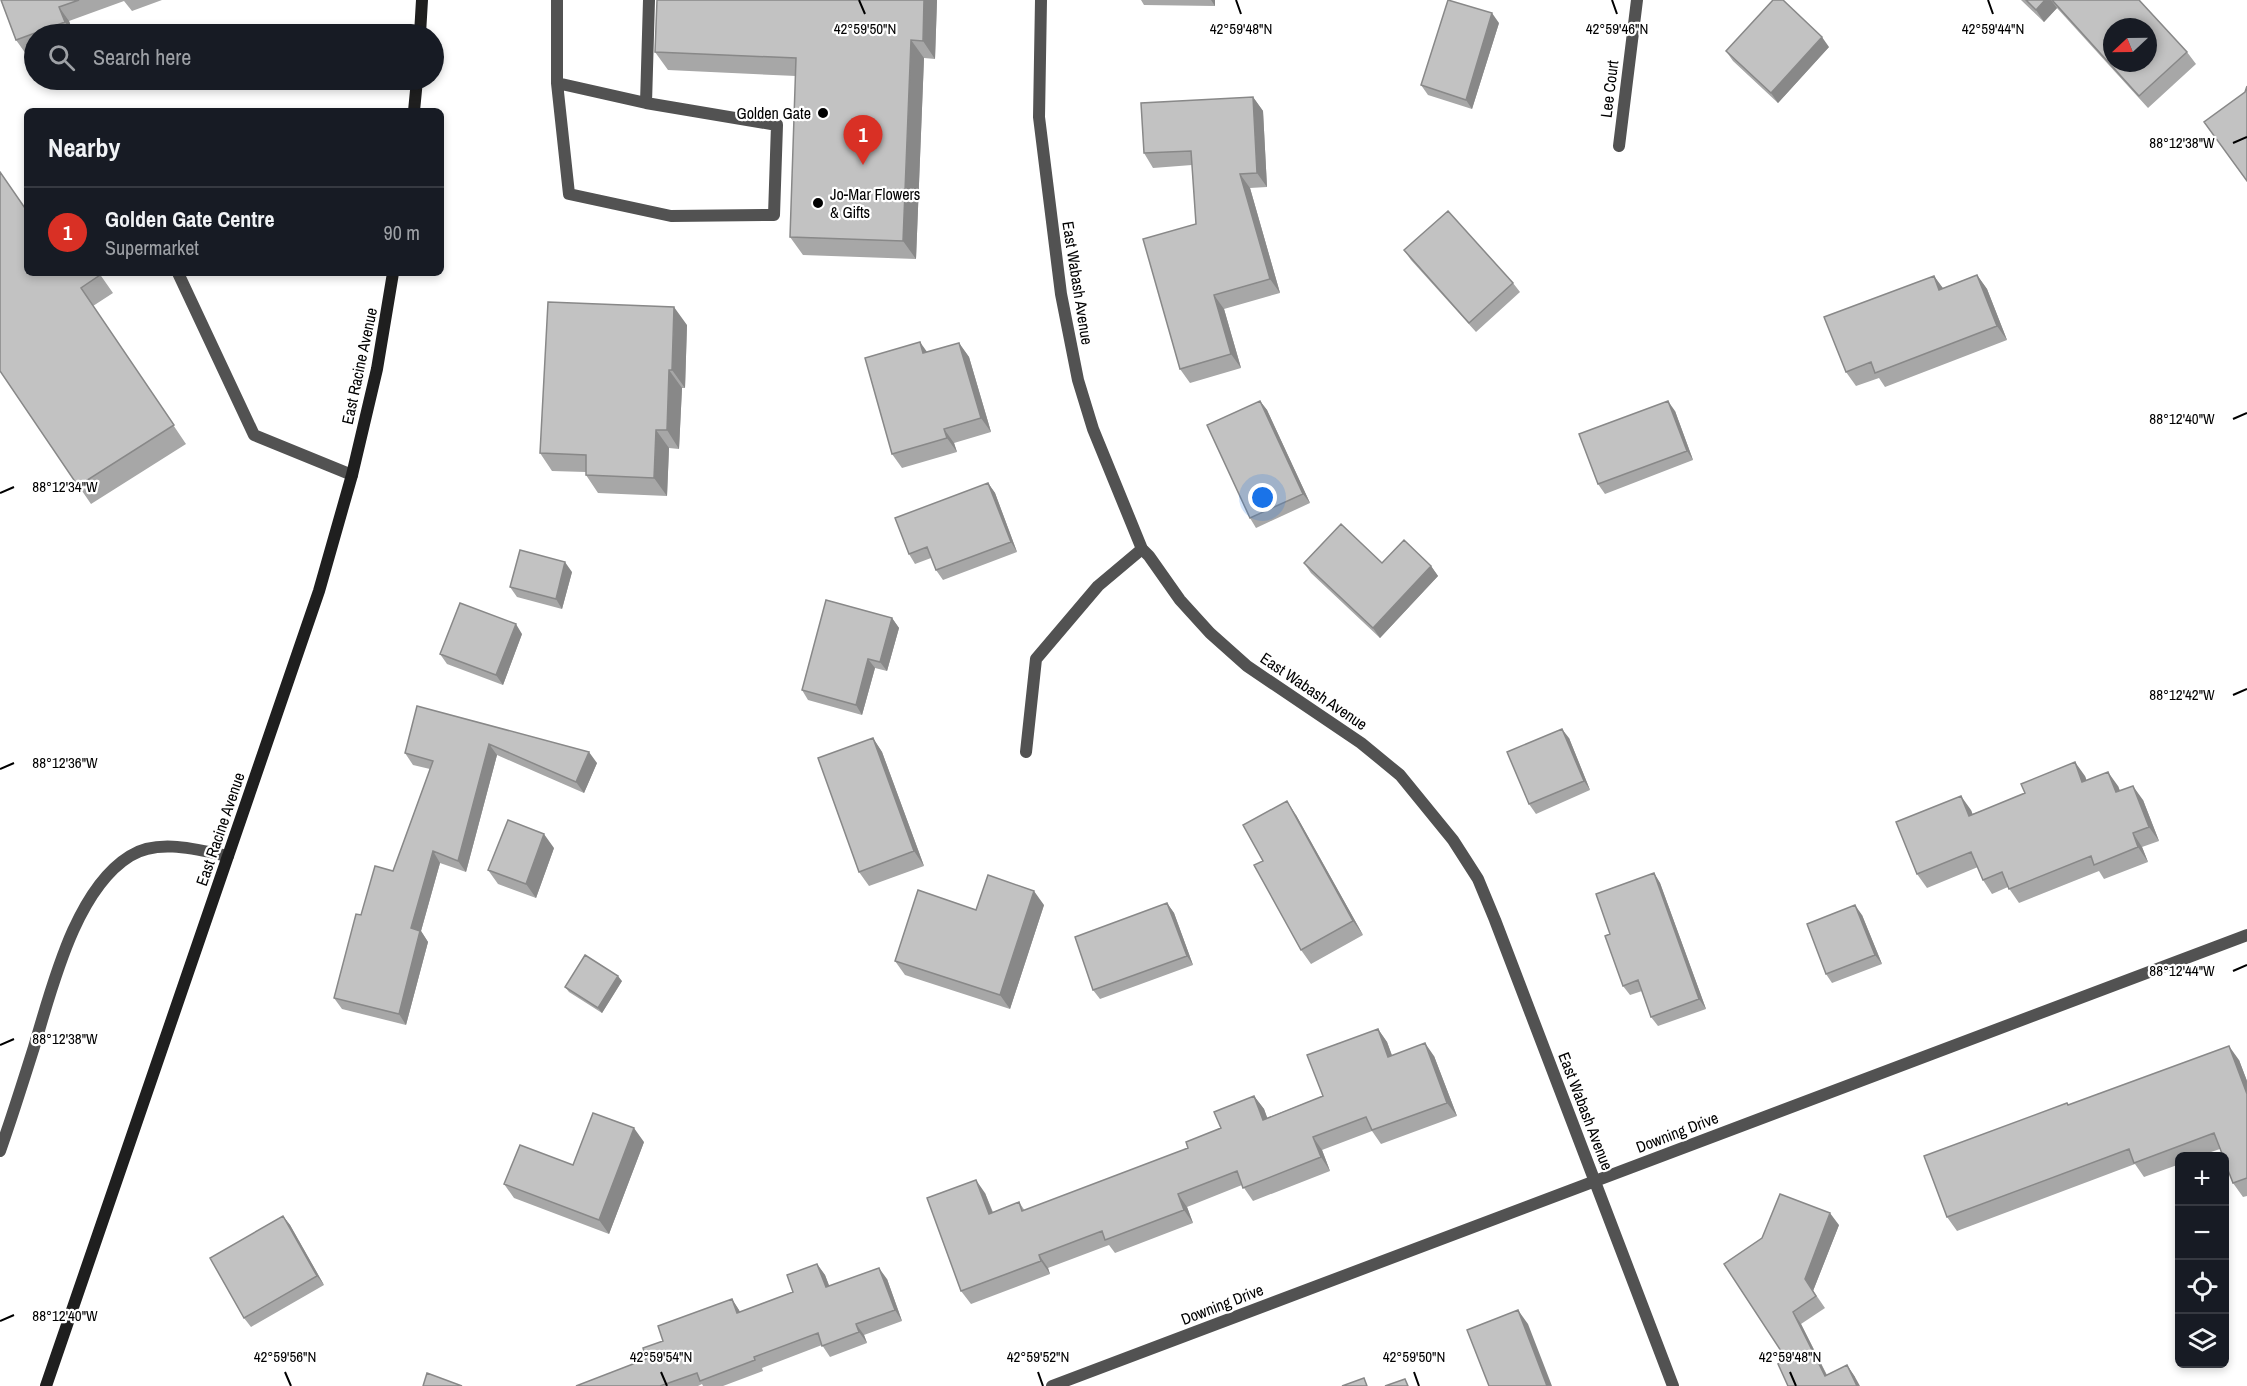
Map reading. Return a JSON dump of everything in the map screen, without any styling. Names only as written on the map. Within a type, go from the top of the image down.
[{"type":"main road","points":[[421,24],[422,0]]},
{"type":"main road","points":[[414,108],[416,90]]},
{"type":"main road","name":"East Racine Avenue","points":[[46,1386],[319,591],[352,475],[377,369],[392,276]]},
{"type":"street","points":[[557,0],[557,83],[569,194],[671,216],[774,215],[777,125],[646,103],[557,83]]},
{"type":"street","points":[[646,103],[649,0]]},
{"type":"street","name":"East Wabash Avenue","points":[[1041,0],[1039,117],[1061,294],[1078,380],[1090,420],[1142,549],[1180,600],[1210,633],[1246,666],[1361,743],[1400,775],[1453,840],[1478,879],[1673,1386]]},
{"type":"street","name":"Lee Court","points":[[1619,146],[1637,0]]},
{"type":"street","points":[[179,276],[254,435],[352,475]]},
{"type":"street","points":[[1026,752],[1036,659],[1098,586],[1142,549]]},
{"type":"street","points":[[0,1151],[62,959],[90,897],[106,875],[130,855],[146,849],[191,849],[228,856]]},
{"type":"street","name":"Downing Drive","points":[[1052,1386],[2247,935]]},
{"type":"building","points":[[1,0],[79,0],[59,7],[65,22],[24,24],[24,37],[16,40]]},
{"type":"building","points":[[657,0],[924,0],[923,41],[911,40],[903,241],[790,237],[796,58],[655,52]]},
{"type":"building","points":[[1448,0],[1492,13],[1466,100],[1421,85]]},
{"type":"building","points":[[1773,0],[1783,0],[1822,37],[1771,93],[1726,51]]},
{"type":"building","points":[[2026,0],[2045,0],[2036,10]]},
{"type":"building","points":[[2052,0],[2139,0],[2156,18],[2103,18],[2103,56]]},
{"type":"building","points":[[2157,20],[2187,52],[2139,96],[2117,72],[2157,72]]},
{"type":"building","points":[[2247,86],[2247,181],[2204,122],[2245,92]]},
{"type":"building","points":[[1253,97],[1257,173],[1240,174],[1270,279],[1214,295],[1231,354],[1180,369],[1143,239],[1196,224],[1191,151],[1144,153],[1141,103]]},
{"type":"building","points":[[0,172],[24,207],[24,276],[99,276],[81,288],[174,425],[78,486],[0,371]]},
{"type":"building","points":[[1448,211],[1513,283],[1469,323],[1404,250]]},
{"type":"building","points":[[1977,275],[1997,326],[1875,373],[1871,362],[1846,372],[1824,317],[1934,276],[1939,290]]},
{"type":"building","points":[[548,302],[674,307],[667,430],[656,430],[654,478],[586,475],[586,455],[540,453]]},
{"type":"building","points":[[920,342],[923,353],[959,343],[981,418],[944,429],[947,438],[892,454],[865,358]]},
{"type":"building","points":[[1260,401],[1303,494],[1250,518],[1207,425]]},
{"type":"building","points":[[1668,401],[1687,451],[1598,484],[1579,434]]},
{"type":"building","points":[[988,483],[1011,542],[936,570],[927,547],[909,554],[895,518]]},
{"type":"building","points":[[1341,524],[1382,563],[1404,540],[1431,566],[1373,628],[1304,563]]},
{"type":"building","points":[[520,550],[565,562],[556,599],[510,587]]},
{"type":"building","points":[[826,600],[892,618],[880,662],[868,659],[856,705],[802,690]]},
{"type":"building","points":[[460,603],[516,624],[496,675],[440,654]]},
{"type":"building","points":[[417,706],[589,752],[576,782],[489,744],[458,861],[433,851],[411,928],[420,931],[399,1014],[334,998],[356,914],[361,915],[375,866],[393,871],[433,761],[405,753]]},
{"type":"building","points":[[1562,729],[1584,781],[1529,804],[1507,752]]},
{"type":"building","points":[[873,738],[914,851],[859,872],[818,758]]},
{"type":"building","points":[[2075,762],[2082,782],[2108,772],[2116,792],[2133,786],[2149,827],[2133,833],[2138,847],[2094,865],[2091,856],[2009,889],[2002,872],[1983,880],[1971,852],[1917,874],[1896,822],[1961,796],[1969,816],[2025,793],[2021,784]]},
{"type":"building","points":[[1287,801],[1353,921],[1301,950],[1254,865],[1263,861],[1243,825]]},
{"type":"building","points":[[508,820],[544,834],[526,884],[488,870]]},
{"type":"building","points":[[1654,873],[1699,999],[1651,1017],[1638,980],[1623,986],[1605,936],[1610,934],[1596,894]]},
{"type":"building","points":[[988,875],[1034,891],[1000,995],[895,961],[918,890],[976,910]]},
{"type":"building","points":[[1167,903],[1187,956],[1093,990],[1075,937]]},
{"type":"building","points":[[1855,905],[1875,955],[1826,974],[1807,924]]},
{"type":"building","points":[[585,955],[618,976],[598,1008],[565,987]]},
{"type":"building","points":[[1378,1029],[1388,1057],[1425,1043],[1447,1103],[1372,1130],[1366,1117],[1313,1137],[1321,1157],[1243,1188],[1237,1171],[1178,1194],[1184,1210],[1105,1240],[1102,1231],[1039,1255],[1041,1261],[961,1291],[927,1198],[976,1180],[989,1214],[1019,1202],[1022,1211],[1188,1148],[1186,1142],[1221,1128],[1214,1112],[1254,1096],[1263,1120],[1323,1096],[1307,1055]]},
{"type":"building","points":[[2229,1046],[2247,1094],[2247,1178],[2233,1183],[2229,1173],[2229,1152],[2221,1152],[2214,1133],[2134,1163],[2129,1149],[1947,1217],[1924,1156],[2067,1103],[2068,1105]]},
{"type":"building","points":[[593,1113],[634,1128],[599,1220],[504,1184],[520,1145],[573,1165]]},
{"type":"building","points":[[1780,1194],[1830,1213],[1805,1279],[1816,1296],[1793,1312],[1825,1376],[1847,1365],[1857,1386],[1788,1386],[1778,1364],[1787,1360],[1724,1264],[1762,1238]]},
{"type":"building","points":[[283,1216],[317,1276],[244,1318],[210,1258]]},
{"type":"building","points":[[817,1264],[826,1287],[879,1268],[895,1310],[856,1324],[859,1332],[822,1346],[818,1333],[754,1357],[755,1360],[700,1381],[697,1373],[660,1386],[576,1386],[646,1359],[643,1348],[663,1341],[658,1326],[732,1299],[737,1313],[793,1292],[787,1275]]},
{"type":"building","points":[[1518,1310],[1547,1386],[1489,1386],[1467,1330]]},
{"type":"building","points":[[427,1373],[462,1386],[423,1386]]},
{"type":"building","points":[[1364,1378],[1367,1386],[1342,1386]]},
{"type":"building","points":[[1405,1379],[1408,1386],[1385,1386]]},
{"type":"place","name":"Golden Gate","points":[[823,113]]},
{"type":"place","name":"Golden Gate Centre","points":[[863,165]]},
{"type":"place","name":"Jo-Mar Flowers & Gifts","points":[[818,203]]}]
